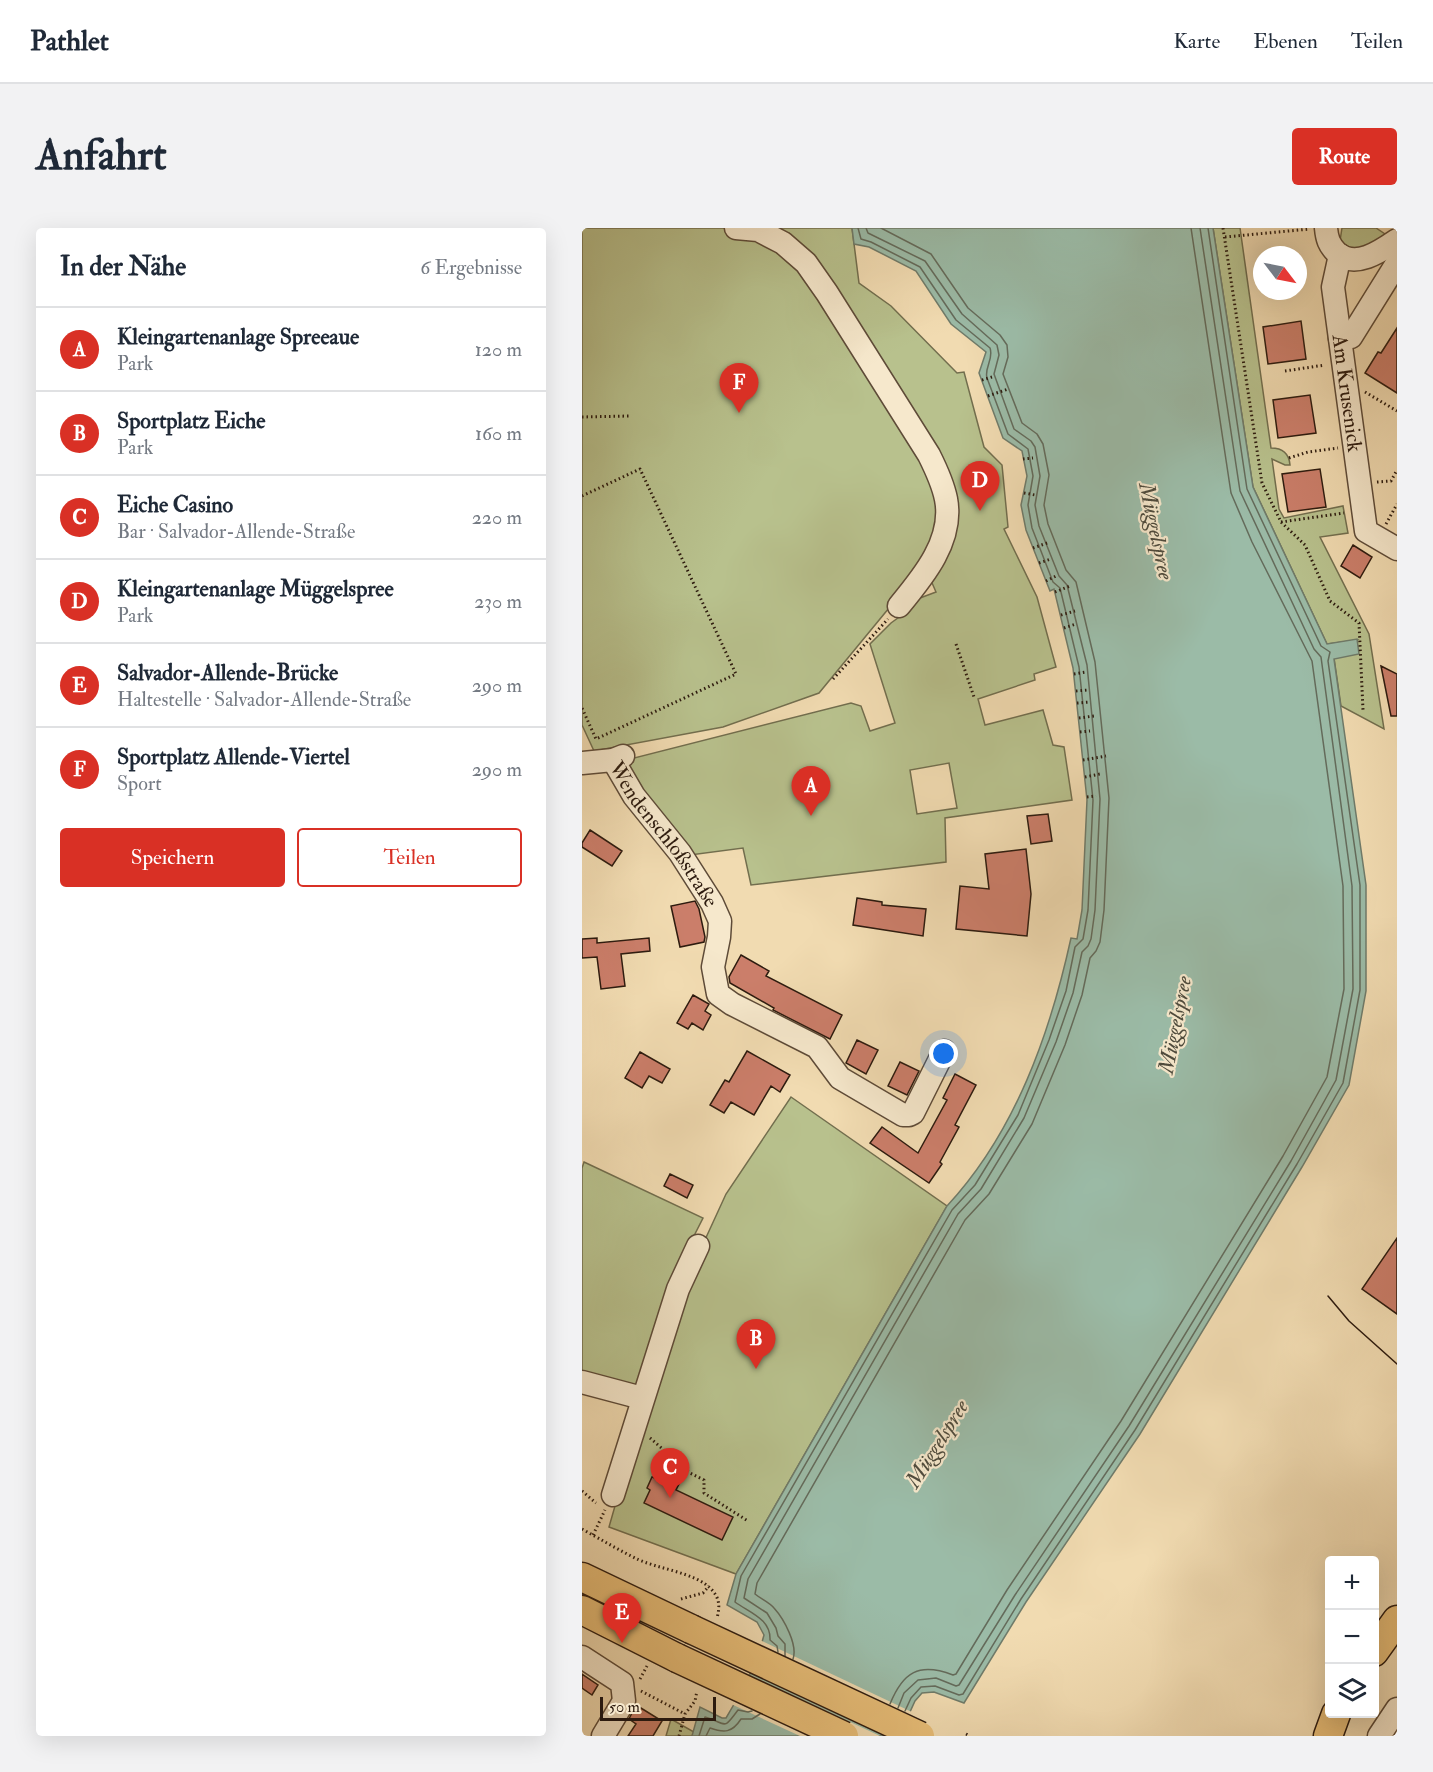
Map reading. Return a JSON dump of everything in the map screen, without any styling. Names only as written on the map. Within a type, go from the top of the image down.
[{"type":"main road","points":[[582,1577],[920,1736]]},
{"type":"main road","points":[[582,1610],[664,1658],[844,1736]]},
{"type":"main road","points":[[1379,1645],[1397,1620]]},
{"type":"main road","points":[[1328,1736],[1334,1718]]},
{"type":"street","points":[[736,228],[758,230],[783,243],[806,263],[930,455],[940,478],[947,500],[947,521],[942,542],[921,578],[899,606]]},
{"type":"street","points":[[1319,229],[1340,255],[1352,259],[1371,256],[1397,240]]},
{"type":"street","name":"Am Krusenick","points":[[1340,255],[1333,287],[1365,521]]},
{"type":"street","points":[[1340,338],[1351,337],[1397,263]]},
{"type":"street","points":[[1365,521],[1397,549]]},
{"type":"street","name":"Wendenschloßstraße","points":[[582,763],[618,758],[634,796],[680,853],[712,903],[720,921],[713,967],[718,994],[732,1004],[818,1047],[840,1078],[903,1115],[913,1113],[944,1051]]},
{"type":"street","points":[[604,1498],[633,1428],[678,1289],[698,1246]]},
{"type":"street","points":[[582,1382],[642,1398]]},
{"type":"street","points":[[582,1657],[622,1683],[624,1701],[603,1736]]},
{"type":"street","points":[[1379,1736],[1397,1709]]},
{"type":"path","points":[[1223,228],[1262,483],[1281,522],[1305,545],[1330,601],[1359,623],[1363,710]]},
{"type":"path","points":[[1225,237],[1319,229]]},
{"type":"path","points":[[1285,371],[1345,372],[1397,411]]},
{"type":"path","points":[[982,380],[992,377]]},
{"type":"path","points":[[988,396],[1008,388]]},
{"type":"path","points":[[582,417],[628,416]]},
{"type":"path","points":[[1289,458],[1308,452],[1355,446]]},
{"type":"path","points":[[1023,459],[1033,458]]},
{"type":"path","points":[[582,496],[640,469],[736,674],[596,739],[582,708]]},
{"type":"path","points":[[1360,484],[1390,481],[1397,470]]},
{"type":"path","points":[[1023,493],[1035,495]]},
{"type":"path","points":[[1281,522],[1365,521]]},
{"type":"path","points":[[1033,548],[1050,542]]},
{"type":"path","points":[[1039,563],[1051,559]]},
{"type":"path","points":[[1046,581],[1056,576]]},
{"type":"path","points":[[1055,592],[1070,586]]},
{"type":"path","points":[[833,679],[899,606]]},
{"type":"path","points":[[1060,615],[1075,611]]},
{"type":"path","points":[[1064,628],[1076,624]]},
{"type":"path","points":[[956,644],[974,697]]},
{"type":"path","points":[[1074,674],[1086,672]]},
{"type":"path","points":[[1076,691],[1088,690]]},
{"type":"path","points":[[1077,703],[1090,702]]},
{"type":"path","points":[[1079,718],[1094,716]]},
{"type":"path","points":[[1080,732],[1090,731]]},
{"type":"path","points":[[1083,760],[1106,756]]},
{"type":"path","points":[[1085,777],[1100,774]]},
{"type":"path","points":[[1087,797],[1096,796]]},
{"type":"path","points":[[633,1428],[645,1433],[690,1473],[704,1480],[704,1493],[748,1521]]},
{"type":"path","points":[[582,1491],[604,1498],[593,1535]]},
{"type":"path","points":[[680,1599],[703,1593],[710,1586]]},
{"type":"path","points":[[664,1658],[636,1688],[685,1714],[679,1736]]},
{"type":"green space","points":[[582,228],[852,228],[859,283],[891,306],[957,373],[964,372],[984,447],[1002,465],[1008,527],[1004,529],[1037,597],[1056,667],[1034,674],[1035,680],[978,699],[985,725],[1043,710],[1053,745],[1064,747],[1072,800],[945,818],[946,862],[751,885],[743,848],[690,855],[628,769],[630,759],[851,703],[861,706],[870,731],[895,723],[870,644],[891,623],[913,607],[912,601],[936,592],[929,576],[952,495],[831,287],[789,233],[757,234],[808,270],[945,495],[937,543],[889,608],[819,693],[723,727],[594,751],[582,725]],"holes":[[[949,763],[957,808],[917,814],[910,770]]]},
{"type":"green space","points":[[1213,228],[1240,228],[1271,448],[1284,452],[1290,465],[1272,459],[1279,509],[1284,518],[1343,506],[1348,533],[1320,537],[1369,634],[1384,729],[1341,706],[1334,658],[1357,640],[1327,644],[1253,487]]},
{"type":"green space","points":[[1342,228],[1376,228],[1388,236],[1366,251],[1349,250],[1340,241]]},
{"type":"green space","points":[[791,1097],[947,1206],[736,1574],[609,1527],[698,1255],[726,1194]]},
{"type":"green space","points":[[584,1162],[703,1218],[668,1287],[637,1389],[582,1374],[582,1168]]},
{"type":"green space","points":[[671,1719],[694,1732],[692,1736],[666,1736]]},
{"type":"water","name":"Müggelspree","points":[[852,228],[1213,228],[1253,487],[1327,644],[1357,639],[1359,654],[1334,659],[1366,885],[1366,991],[1349,1085],[1302,1167],[1140,1434],[1026,1602],[964,1703],[934,1692],[922,1693],[915,1701],[899,1736],[692,1736],[700,1707],[726,1718],[748,1678],[764,1635],[757,1622],[727,1605],[736,1574],[947,1206],[992,1147],[1011,1114],[1040,1046],[1071,938],[1077,939],[1082,910],[1087,800],[1073,668],[1054,589],[1050,591],[1026,530],[1021,505],[1027,476],[1022,451],[1003,438],[979,373],[986,352],[951,324],[916,271],[869,247],[854,244]]},
{"type":"pier","points":[[760,1640],[914,1713],[903,1736],[885,1736],[749,1671],[760,1646]]},
{"type":"pier","points":[[748,1674],[880,1736],[800,1736],[731,1704]]},
{"type":"building","points":[[1301,321],[1306,359],[1268,364],[1263,327]]},
{"type":"building","points":[[1397,328],[1397,393],[1365,373]]},
{"type":"building","points":[[1310,395],[1316,433],[1278,438],[1273,400]]},
{"type":"building","points":[[1320,469],[1326,507],[1288,512],[1282,474]]},
{"type":"building","points":[[1353,545],[1372,557],[1360,578],[1341,566]]},
{"type":"building","points":[[1381,666],[1397,674],[1397,716],[1391,716]]},
{"type":"building","points":[[1048,814],[1052,841],[1031,844],[1027,816]]},
{"type":"building","points":[[590,830],[622,851],[612,866],[582,847]]},
{"type":"building","points":[[1026,849],[1031,894],[1027,936],[956,929],[960,886],[989,889],[985,854]]},
{"type":"building","points":[[857,898],[882,902],[882,905],[926,909],[923,936],[853,925]]},
{"type":"building","points":[[695,901],[699,909],[704,942],[680,947],[671,906]]},
{"type":"building","points":[[597,938],[597,943],[649,938],[650,951],[621,954],[625,986],[601,989],[597,957],[582,958],[582,939]]},
{"type":"building","points":[[741,955],[769,971],[766,976],[842,1015],[830,1039],[773,1010],[774,1008],[730,983],[729,977]]},
{"type":"building","points":[[693,995],[709,1004],[705,1011],[711,1015],[703,1030],[692,1023],[688,1029],[677,1023]]},
{"type":"building","points":[[857,1040],[878,1050],[866,1074],[846,1063]]},
{"type":"building","points":[[747,1051],[790,1075],[780,1092],[771,1086],[754,1115],[731,1102],[724,1113],[710,1105],[725,1080],[729,1082]]},
{"type":"building","points":[[640,1052],[670,1069],[662,1083],[649,1076],[642,1088],[625,1078]]},
{"type":"building","points":[[900,1062],[919,1071],[907,1095],[888,1086]]},
{"type":"building","points":[[955,1074],[976,1085],[955,1125],[959,1127],[940,1162],[942,1164],[929,1183],[870,1143],[882,1127],[918,1153],[947,1100],[943,1098]]},
{"type":"building","points":[[670,1174],[693,1185],[687,1198],[664,1186]]},
{"type":"building","points":[[1397,1238],[1397,1314],[1362,1289]]},
{"type":"building","points":[[659,1472],[680,1482],[676,1490],[733,1517],[722,1540],[644,1503],[650,1490],[647,1488],[652,1477],[655,1478]]},
{"type":"building","points":[[582,1674],[598,1685],[592,1695],[582,1688]]},
{"type":"building","points":[[636,1705],[662,1721],[653,1736],[628,1736],[636,1724],[629,1719]]},
{"type":"tram line","points":[[1328,1296],[1349,1321],[1397,1364]]},
{"type":"place","name":"Sportplatz Allende-Viertel","points":[[739,413]]},
{"type":"place","name":"Kleingartenanlage Müggelspree","points":[[980,511]]},
{"type":"place","name":"Kleingartenanlage Spreeaue","points":[[811,816]]},
{"type":"place","name":"Sportplatz Eiche","points":[[756,1369]]},
{"type":"place","name":"Eiche Casino","points":[[670,1498]]},
{"type":"place","name":"Salvador-Allende-Brücke","points":[[622,1643]]}]
